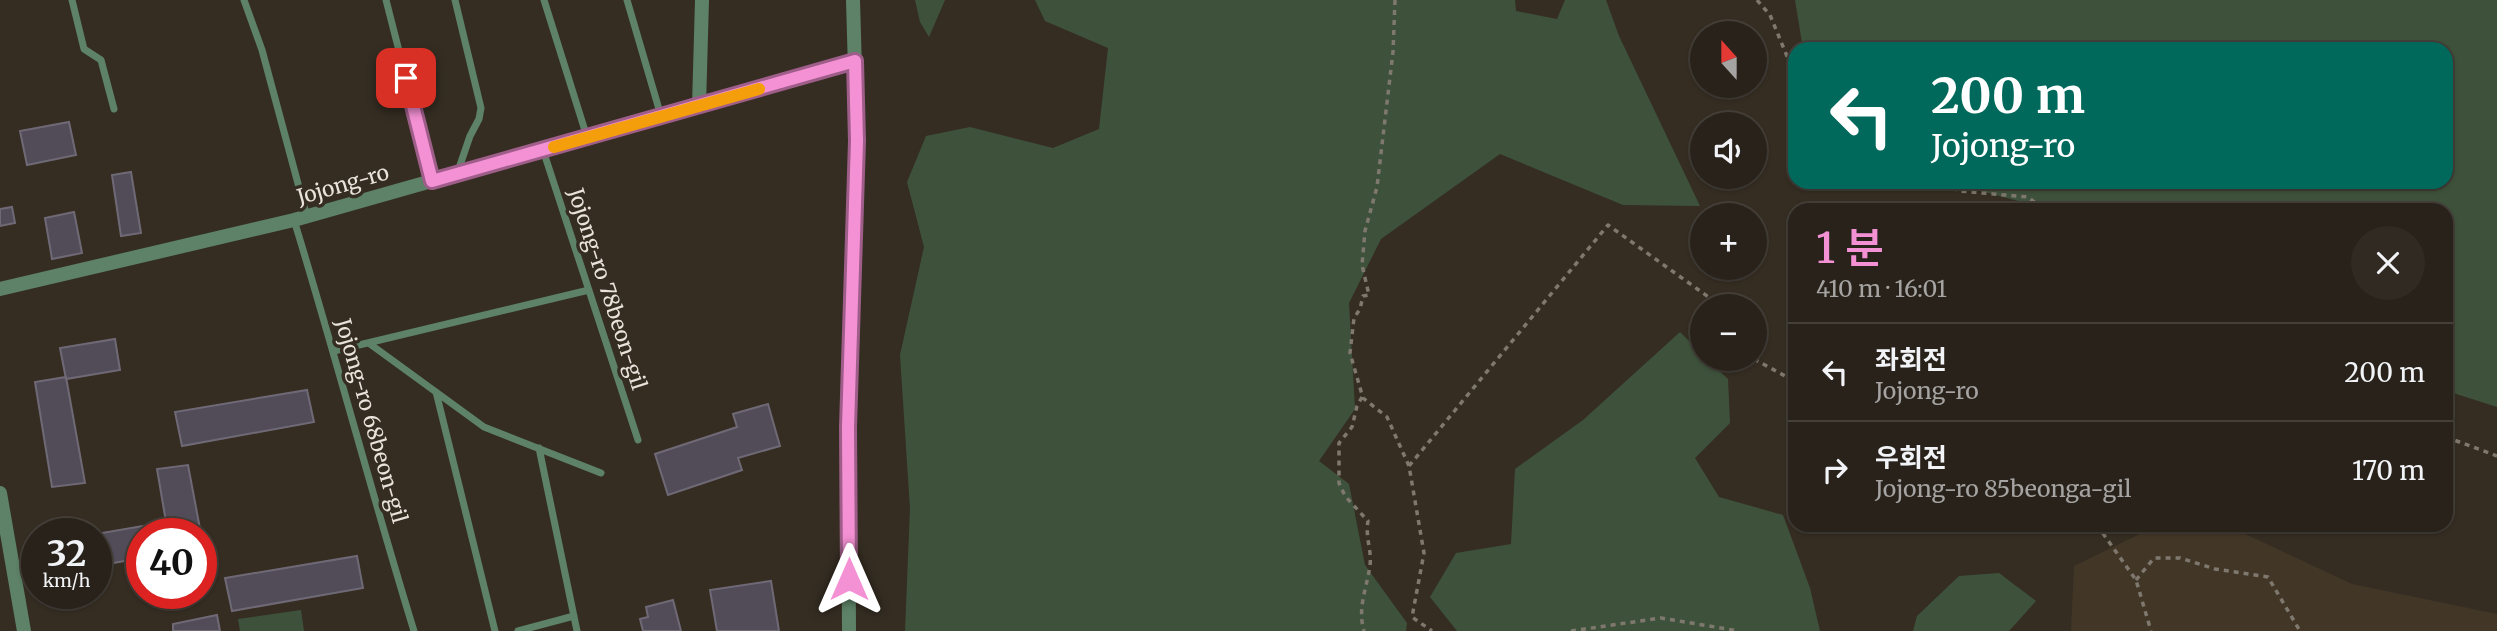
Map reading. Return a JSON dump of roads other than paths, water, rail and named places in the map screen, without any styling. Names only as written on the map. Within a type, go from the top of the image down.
[{"type":"street","points":[[699,106],[702,0]]},
{"type":"street","points":[[849,631],[848,427],[857,141],[853,0]]},
{"type":"street","name":"Jojong-ro","points":[[0,289],[301,219],[855,61]]},
{"type":"street","points":[[0,493],[24,631]]},
{"type":"lane","points":[[72,0],[84,49],[101,60],[114,109]]},
{"type":"lane","name":"Jojong-ro 68beon-gil","points":[[243,0],[262,50],[334,351],[380,523],[414,631]]},
{"type":"lane","points":[[386,0],[432,181]]},
{"type":"lane","points":[[455,0],[481,107],[480,119],[470,136],[456,174]]},
{"type":"lane","points":[[544,0],[587,138]]},
{"type":"lane","points":[[627,0],[661,116]]},
{"type":"lane","name":"Jojong-ro 78beon-gil","points":[[543,150],[638,440]]},
{"type":"lane","points":[[334,351],[589,290]]},
{"type":"lane","points":[[370,344],[484,427],[601,473]]},
{"type":"lane","points":[[436,392],[495,631]]},
{"type":"lane","points":[[538,448],[577,631]]},
{"type":"lane","points":[[518,631],[574,616]]}]
